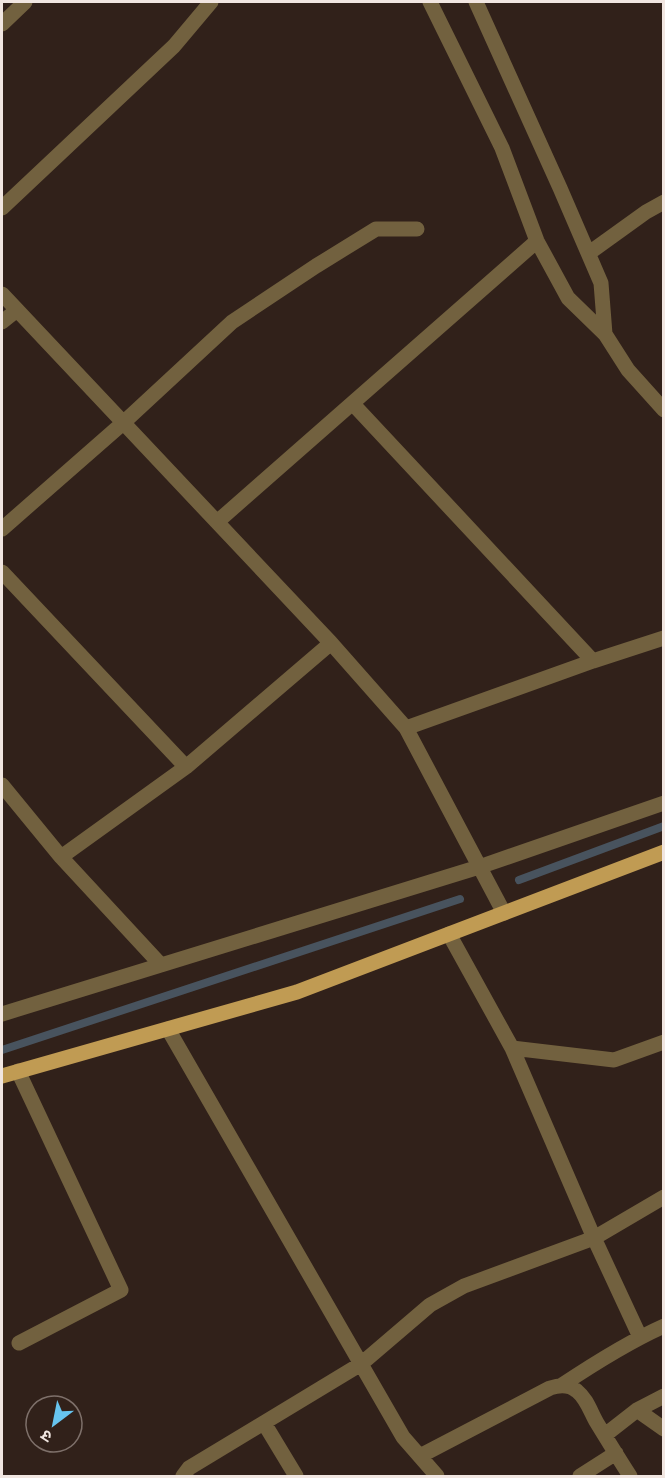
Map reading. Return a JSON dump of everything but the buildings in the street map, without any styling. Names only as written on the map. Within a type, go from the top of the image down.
[{"type":"main road","points":[[2,1076],[297,992],[663,852]]},
{"type":"street","points":[[2,24],[25,2]]},
{"type":"street","points":[[2,208],[174,45],[211,2]]},
{"type":"street","points":[[430,2],[502,148],[537,241],[568,298],[605,334],[628,370],[663,410]]},
{"type":"street","points":[[476,2],[601,283],[605,334]]},
{"type":"street","points":[[589,253],[663,202]]},
{"type":"street","points":[[2,529],[123,423],[232,322],[376,229],[417,229]]},
{"type":"street","points":[[217,522],[537,241]]},
{"type":"street","points":[[2,294],[331,644],[406,728],[504,913]]},
{"type":"street","points":[[2,322],[17,310]]},
{"type":"street","points":[[353,404],[593,661]]},
{"type":"street","points":[[2,572],[186,767]]},
{"type":"street","points":[[406,728],[663,638]]},
{"type":"street","points":[[61,858],[186,767],[331,644]]},
{"type":"street","points":[[2,785],[61,858],[161,965]]},
{"type":"street","points":[[2,1014],[479,867],[663,803]]},
{"type":"street","points":[[449,934],[512,1048],[594,1238],[640,1337]]},
{"type":"street","points":[[168,1029],[403,1437],[437,1476]]},
{"type":"street","points":[[512,1048],[615,1060],[663,1042]]},
{"type":"street","points":[[18,1071],[121,1290],[19,1343]]},
{"type":"street","points":[[183,1476],[189,1467],[361,1364],[430,1305],[464,1286],[594,1238],[663,1197]]},
{"type":"street","points":[[420,1456],[550,1388],[562,1385],[605,1357],[663,1326]]},
{"type":"street","points":[[562,1385],[578,1391],[587,1403],[630,1476]]},
{"type":"street","points":[[605,1435],[637,1410],[663,1396]]},
{"type":"street","points":[[637,1410],[663,1430]]},
{"type":"street","points":[[264,1423],[296,1476]]},
{"type":"street","points":[[580,1476],[616,1453]]},
{"type":"waterway","points":[[519,880],[664,826]]},
{"type":"waterway","points":[[2,1050],[460,899]]}]
